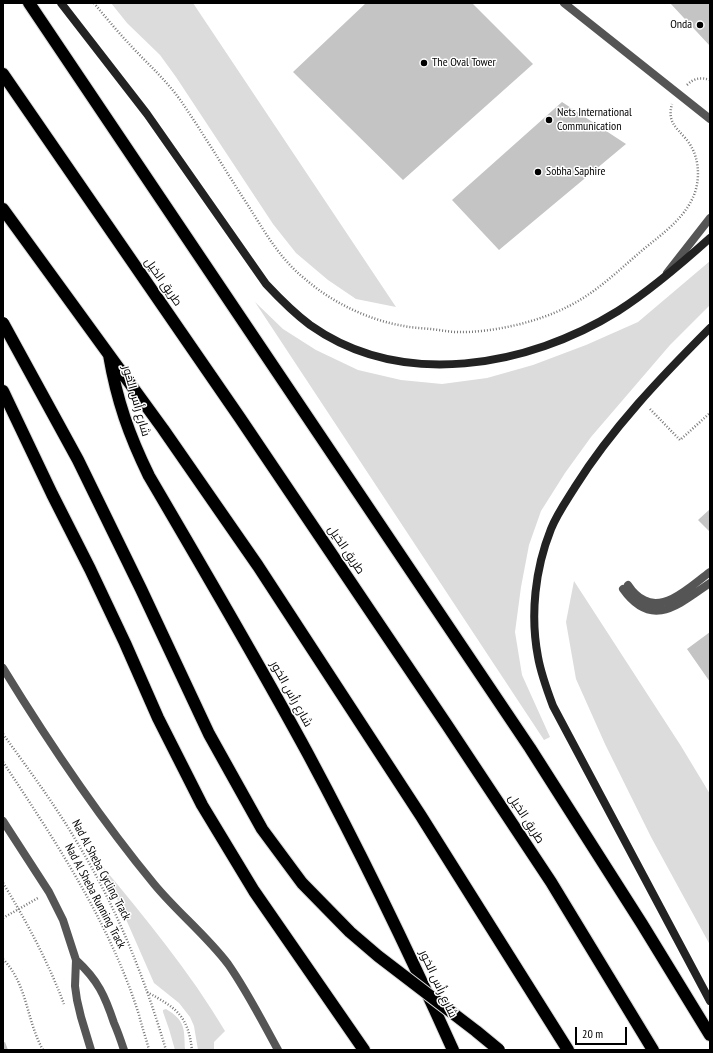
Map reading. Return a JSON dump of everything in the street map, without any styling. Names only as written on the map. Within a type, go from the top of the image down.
[{"type":"highway","points":[[29,3],[530,748],[642,924],[710,1035]]},
{"type":"highway","name":"طريق الخيل","points":[[3,74],[240,418],[447,725],[551,882],[653,1050]]},
{"type":"highway","points":[[3,209],[176,447],[258,566],[421,816],[568,1050]]},
{"type":"highway","points":[[3,323],[78,460],[209,734],[262,829],[302,883],[350,932],[378,956],[499,1050]]},
{"type":"highway","name":"شارع رأس الخور","points":[[108,352],[114,384],[123,416],[135,447],[149,476],[249,647],[315,767],[398,931],[453,1050]]},
{"type":"highway","points":[[3,391],[103,596],[158,718],[202,805],[254,891],[364,1050]]},
{"type":"street","points":[[62,3],[142,108],[266,284],[287,306],[311,325],[337,341],[365,353],[395,361],[425,365],[455,365],[486,361],[546,345],[583,330],[618,311],[661,280],[710,238]]},
{"type":"street","points":[[564,3],[709,119]]},
{"type":"street","points":[[661,280],[710,218]]},
{"type":"street","points":[[710,328],[675,363],[642,400],[599,452],[566,502],[551,528],[543,553],[537,578],[534,604],[538,656],[544,682],[553,706],[710,1001]]},
{"type":"street","points":[[710,572],[678,596],[662,603],[645,601],[625,587],[634,603],[653,611],[673,608],[710,583]]},
{"type":"street","points":[[3,668],[83,791],[154,885],[214,947],[227,964],[278,1050]]},
{"type":"street","points":[[3,821],[49,892],[63,920],[76,960],[75,986],[77,1000],[91,1050]]},
{"type":"street","points":[[76,960],[89,973],[106,999],[124,1050]]},
{"type":"path","points":[[94,3],[172,90],[193,119],[272,243],[290,265],[302,277],[333,300],[381,320],[404,326],[458,332],[493,329],[524,323],[558,312],[596,290],[677,221],[694,195],[698,177],[695,157],[687,140],[674,126]]},
{"type":"path","points":[[700,78],[710,80]]},
{"type":"path","points":[[642,400],[680,440],[710,413]]},
{"type":"path","name":"Nad Al Sheba Cycling Track","points":[[3,734],[63,819],[93,870],[120,924],[147,992],[166,1050]]},
{"type":"path","name":"Nad Al Sheba Running Track","points":[[3,762],[76,876],[97,916],[129,985],[149,1050]]},
{"type":"path","points":[[3,883],[19,909],[43,955],[65,1009]]},
{"type":"path","points":[[3,918],[49,892]]},
{"type":"path","points":[[3,960],[14,973],[19,983],[26,1001],[32,1026],[43,1050]]},
{"type":"path","points":[[147,992],[165,1002],[178,1012],[189,1031],[192,1050]]},
{"type":"shaded area","points":[[111,3],[193,3],[396,307],[356,299],[328,280],[296,253],[273,224],[160,55],[127,23]]},
{"type":"shaded area","points":[[710,261],[710,305],[670,345],[591,437],[565,473],[541,511],[529,545],[521,587],[515,632],[522,675],[550,737],[544,740],[255,302],[283,329],[316,350],[358,370],[401,380],[442,384],[487,378],[533,365],[586,345],[638,322]]},
{"type":"shaded area","points":[[574,581],[681,746],[710,794],[710,945],[651,837],[605,744],[576,679],[566,622]]},
{"type":"shaded area","points":[[103,867],[182,967],[225,1031],[214,1042],[214,1050],[198,1050],[194,1026],[190,1017],[179,1003],[154,983]]},
{"type":"shaded area","points":[[166,1009],[173,1013],[183,1026],[185,1050],[175,1050],[163,1012],[163,1010]]},
{"type":"building","points":[[366,3],[472,3],[533,64],[403,180],[293,72]]},
{"type":"building","name":"Onda","points":[[670,3],[710,3],[710,46]]},
{"type":"building","name":"Sobha Saphire","points":[[562,102],[626,144],[499,250],[452,200]]},
{"type":"building","points":[[710,509],[710,532],[698,520]]},
{"type":"building","points":[[710,632],[710,682],[687,649]]},
{"type":"building","points":[[5,1042],[8,1050],[3,1050],[3,1043]]},
{"type":"place","name":"Onda","points":[[700,25]]},
{"type":"place","name":"The Oval Tower","points":[[424,63]]},
{"type":"place","name":"Nets International Communication","points":[[549,120]]},
{"type":"place","name":"Sobha Saphire","points":[[538,172]]}]
